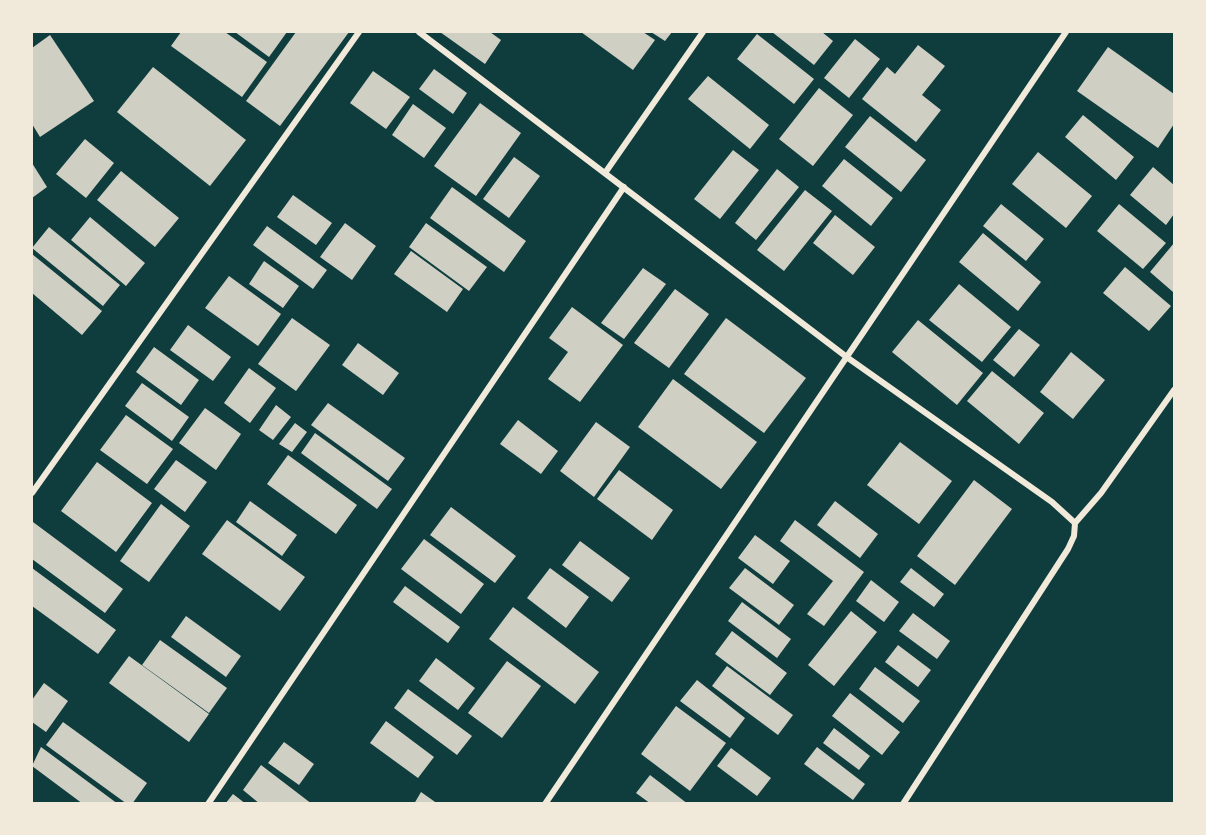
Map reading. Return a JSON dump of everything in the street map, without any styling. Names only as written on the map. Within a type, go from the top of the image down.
[{"type":"street","points":[[32,493],[359,32]]},
{"type":"street","points":[[419,32],[848,358],[1052,502],[1075,523]]},
{"type":"street","points":[[605,172],[703,32]]},
{"type":"street","points":[[545,804],[1066,32]]},
{"type":"street","points":[[208,804],[624,187]]},
{"type":"street","points":[[903,804],[1068,549],[1074,536],[1075,523],[1101,493],[1174,390]]},
{"type":"building","points":[[181,32],[225,32],[267,62],[242,97],[171,46]]},
{"type":"building","points":[[235,32],[287,32],[269,57]]},
{"type":"building","points":[[296,32],[349,32],[280,126],[246,101]]},
{"type":"building","points":[[440,32],[490,32],[501,40],[485,64]]},
{"type":"building","points":[[581,32],[643,32],[655,40],[633,70]]},
{"type":"building","points":[[651,32],[672,32],[665,41]]},
{"type":"building","points":[[772,32],[822,32],[833,41],[814,65]]},
{"type":"building","points":[[757,34],[814,79],[794,104],[737,59]]},
{"type":"building","points":[[50,35],[94,101],[40,137],[32,124],[32,48]]},
{"type":"building","points":[[855,39],[880,59],[849,98],[824,78]]},
{"type":"building","points":[[918,45],[945,66],[922,95],[941,110],[916,142],[862,99],[887,67],[895,74]]},
{"type":"building","points":[[1108,47],[1174,94],[1174,124],[1158,148],[1077,91]]},
{"type":"building","points":[[153,67],[246,140],[210,186],[117,112]]},
{"type":"building","points":[[434,69],[467,93],[453,114],[419,89]]},
{"type":"building","points":[[373,71],[410,97],[386,129],[350,103]]},
{"type":"building","points":[[708,76],[769,125],[750,149],[688,99]]},
{"type":"building","points":[[819,88],[853,115],[813,166],[779,139]]},
{"type":"building","points":[[480,103],[521,133],[476,196],[434,166]]},
{"type":"building","points":[[413,104],[446,128],[424,158],[392,135]]},
{"type":"building","points":[[1083,115],[1134,157],[1116,180],[1065,137]]},
{"type":"building","points":[[870,116],[926,160],[901,192],[845,147]]},
{"type":"building","points":[[85,139],[114,163],[86,198],[56,174]]},
{"type":"building","points":[[733,150],[759,170],[720,219],[694,199]]},
{"type":"building","points":[[1038,152],[1092,196],[1066,228],[1012,184]]},
{"type":"building","points":[[514,157],[540,176],[509,218],[483,199]]},
{"type":"building","points":[[844,159],[893,198],[871,226],[822,186]]},
{"type":"building","points":[[32,163],[47,187],[32,198]]},
{"type":"building","points":[[1153,167],[1174,185],[1174,214],[1166,225],[1130,195]]},
{"type":"building","points":[[777,169],[799,187],[756,240],[735,223]]},
{"type":"building","points":[[121,171],[179,218],[155,247],[97,200]]},
{"type":"building","points":[[452,187],[526,241],[504,272],[430,218]]},
{"type":"building","points":[[805,190],[832,211],[784,271],[757,250]]},
{"type":"building","points":[[293,195],[332,223],[316,245],[277,217]]},
{"type":"building","points":[[1001,204],[1044,239],[1026,261],[983,226]]},
{"type":"building","points":[[1119,204],[1166,243],[1143,269],[1097,231]]},
{"type":"building","points":[[835,215],[875,247],[853,275],[813,243]]},
{"type":"building","points":[[90,217],[145,263],[126,286],[71,240]]},
{"type":"building","points":[[345,223],[376,246],[352,280],[320,257]]},
{"type":"building","points":[[426,223],[487,267],[469,291],[409,247]]},
{"type":"building","points":[[267,226],[327,270],[313,289],[253,245]]},
{"type":"building","points":[[49,227],[120,285],[103,306],[32,248]]},
{"type":"building","points":[[983,233],[1041,282],[1018,311],[959,262]]},
{"type":"building","points":[[1174,243],[1174,291],[1173,292],[1150,272]]},
{"type":"building","points":[[411,251],[463,289],[447,312],[394,274]]},
{"type":"building","points":[[32,254],[102,311],[82,335],[32,293]]},
{"type":"building","points":[[264,261],[299,286],[283,308],[249,284]]},
{"type":"building","points":[[1125,267],[1171,306],[1149,331],[1103,293]]},
{"type":"building","points":[[643,268],[666,284],[624,339],[601,323]]},
{"type":"building","points":[[229,276],[281,314],[258,346],[205,308]]},
{"type":"building","points":[[959,284],[1011,327],[982,362],[929,320]]},
{"type":"building","points":[[675,289],[709,314],[669,368],[634,343]]},
{"type":"building","points":[[572,307],[623,345],[580,402],[548,379],[568,352],[549,338]]},
{"type":"building","points":[[292,318],[330,345],[296,391],[258,364]]},
{"type":"building","points":[[726,318],[806,378],[764,433],[684,374]]},
{"type":"building","points":[[918,320],[983,373],[957,405],[892,352]]},
{"type":"building","points":[[188,325],[231,357],[213,381],[170,350]]},
{"type":"building","points":[[1019,329],[1040,345],[1014,377],[993,360]]},
{"type":"building","points":[[358,343],[399,373],[383,395],[342,365]]},
{"type":"building","points":[[154,347],[199,380],[181,405],[136,372]]},
{"type":"building","points":[[1071,352],[1105,380],[1073,419],[1040,392]]},
{"type":"building","points":[[249,368],[276,388],[250,423],[224,403]]},
{"type":"building","points":[[992,371],[1044,413],[1019,444],[967,401]]},
{"type":"building","points":[[673,379],[757,442],[721,489],[638,427]]},
{"type":"building","points":[[142,383],[189,417],[172,441],[125,406]]},
{"type":"building","points":[[328,403],[405,458],[388,481],[311,425]]},
{"type":"building","points":[[276,405],[291,417],[273,440],[259,430]]},
{"type":"building","points":[[205,408],[241,434],[216,470],[179,443]]},
{"type":"building","points":[[126,415],[173,449],[147,484],[100,450]]},
{"type":"building","points":[[518,420],[558,451],[541,474],[500,444]]},
{"type":"building","points":[[596,422],[630,447],[594,497],[560,471]]},
{"type":"building","points":[[295,423],[307,432],[292,452],[279,444]]},
{"type":"building","points":[[315,433],[392,489],[377,509],[301,453]]},
{"type":"building","points":[[900,442],[952,481],[919,524],[867,485]]},
{"type":"building","points":[[288,455],[357,505],[336,534],[267,484]]},
{"type":"building","points":[[176,460],[207,482],[185,512],[154,489]]},
{"type":"building","points":[[97,462],[152,503],[116,552],[61,511]]},
{"type":"building","points":[[619,470],[673,510],[652,540],[597,499]]},
{"type":"building","points":[[974,480],[1012,509],[955,585],[917,556]]},
{"type":"building","points":[[250,501],[297,535],[282,556],[236,522]]},
{"type":"building","points":[[835,501],[878,534],[860,558],[817,525]]},
{"type":"building","points":[[161,504],[190,526],[149,582],[120,561]]},
{"type":"building","points":[[451,507],[516,556],[495,583],[430,535]]},
{"type":"building","points":[[227,520],[305,577],[280,611],[202,554]]},
{"type":"building","points":[[795,520],[864,572],[824,626],[807,614],[833,581],[780,541]]},
{"type":"building","points":[[33,522],[123,589],[105,613],[32,559]]},
{"type":"building","points":[[755,535],[790,561],[773,584],[738,558]]},
{"type":"building","points":[[424,539],[484,584],[461,614],[401,569]]},
{"type":"building","points":[[580,541],[630,578],[612,602],[562,565]]},
{"type":"building","points":[[32,568],[116,630],[98,654],[32,606]]},
{"type":"building","points":[[550,568],[589,597],[566,628],[527,598]]},
{"type":"building","points":[[745,568],[794,605],[779,625],[729,588]]},
{"type":"building","points":[[911,568],[944,594],[934,607],[900,582]]},
{"type":"building","points":[[871,580],[899,602],[884,622],[856,601]]},
{"type":"building","points":[[405,586],[460,627],[448,643],[393,602]]},
{"type":"building","points":[[742,602],[791,639],[777,658],[728,621]]},
{"type":"building","points":[[513,607],[599,672],[575,704],[489,639]]},
{"type":"building","points":[[851,611],[877,632],[834,686],[808,665]]},
{"type":"building","points":[[913,613],[950,641],[937,659],[899,631]]},
{"type":"building","points":[[186,616],[241,656],[226,677],[171,637]]},
{"type":"building","points":[[732,631],[787,673],[770,695],[715,654]]},
{"type":"building","points":[[160,640],[227,688],[209,713],[142,665]]},
{"type":"building","points":[[898,645],[931,670],[918,687],[885,662]]},
{"type":"building","points":[[129,656],[209,714],[189,742],[109,683]]},
{"type":"building","points":[[436,658],[475,688],[458,710],[419,681]]},
{"type":"building","points":[[507,661],[541,686],[502,738],[468,713]]},
{"type":"building","points":[[727,666],[793,715],[778,735],[712,686]]},
{"type":"building","points":[[875,667],[920,701],[903,723],[859,689]]},
{"type":"building","points":[[697,680],[745,718],[730,738],[680,701]]},
{"type":"building","points":[[44,683],[68,701],[46,732],[32,722],[32,700]]},
{"type":"building","points":[[408,689],[472,736],[457,755],[394,708]]},
{"type":"building","points":[[850,693],[900,732],[882,755],[832,716]]},
{"type":"building","points":[[676,706],[726,743],[690,791],[641,754]]},
{"type":"building","points":[[386,721],[434,757],[418,778],[370,743]]},
{"type":"building","points":[[63,722],[147,783],[132,804],[127,804],[46,745]]},
{"type":"building","points":[[834,728],[870,756],[859,770],[823,743]]},
{"type":"building","points":[[284,742],[314,764],[299,785],[268,763]]},
{"type":"building","points":[[41,747],[118,804],[83,804],[32,766]]},
{"type":"building","points":[[817,747],[865,784],[853,800],[804,764]]},
{"type":"building","points":[[731,748],[771,778],[757,796],[717,766]]},
{"type":"building","points":[[261,765],[312,804],[260,804],[243,790]]},
{"type":"building","points":[[650,775],[688,804],[651,804],[636,793]]},
{"type":"building","points":[[421,792],[438,804],[414,804]]},
{"type":"building","points":[[233,794],[246,804],[225,804]]}]
